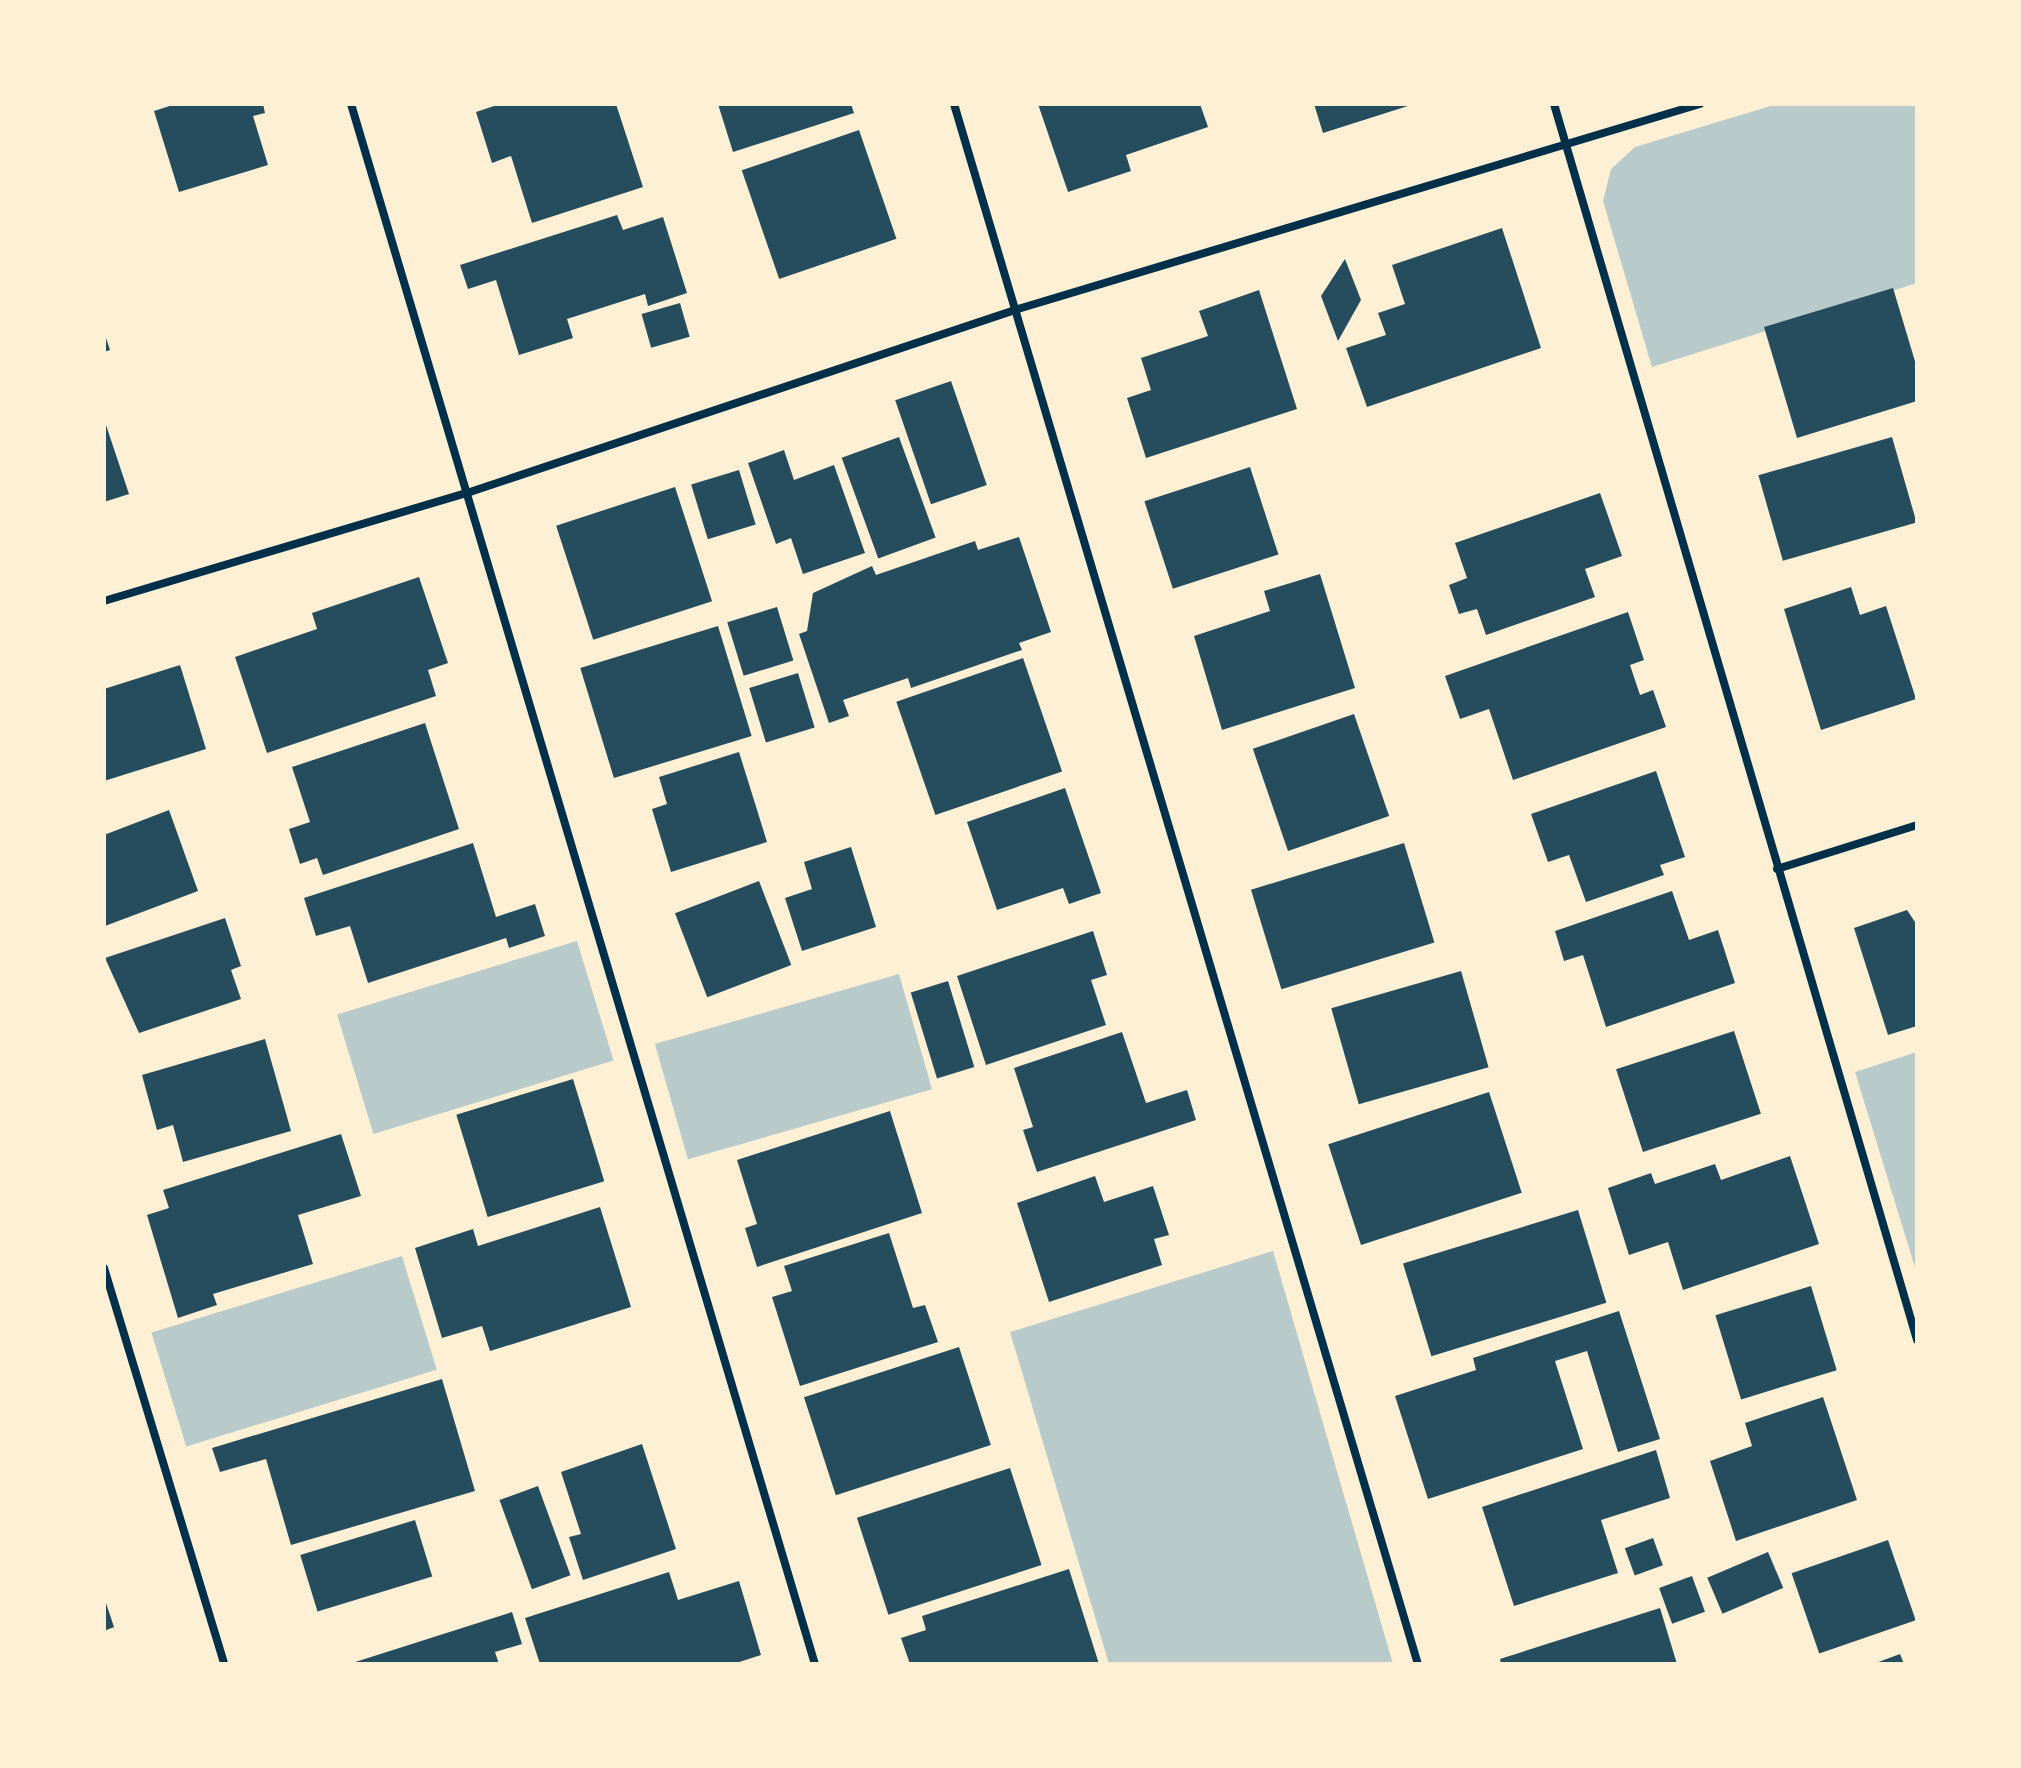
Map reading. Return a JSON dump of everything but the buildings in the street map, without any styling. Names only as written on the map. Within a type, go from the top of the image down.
[{"type":"street","points":[[351,104],[464,494],[815,1664]]},
{"type":"street","points":[[954,104],[1018,309],[1418,1664]]},
{"type":"street","points":[[1554,104],[1917,1340]]},
{"type":"street","points":[[104,601],[464,494],[1018,309],[1700,104]]},
{"type":"street","points":[[1777,869],[1917,825]]},
{"type":"street","points":[[104,1268],[224,1664]]},
{"type":"shaded area","points":[[1777,104],[1917,104],[1917,283],[1652,367],[1603,201],[1611,169],[1635,147]]},
{"type":"shaded area","points":[[577,941],[614,1061],[374,1134],[337,1014]]},
{"type":"shaded area","points":[[899,974],[932,1089],[688,1159],[655,1044]]},
{"type":"shaded area","points":[[1917,1052],[1917,1274],[1855,1072]]},
{"type":"shaded area","points":[[1273,1251],[1393,1664],[1109,1664],[1010,1332]]},
{"type":"shaded area","points":[[402,1256],[437,1370],[186,1446],[151,1333]]}]
